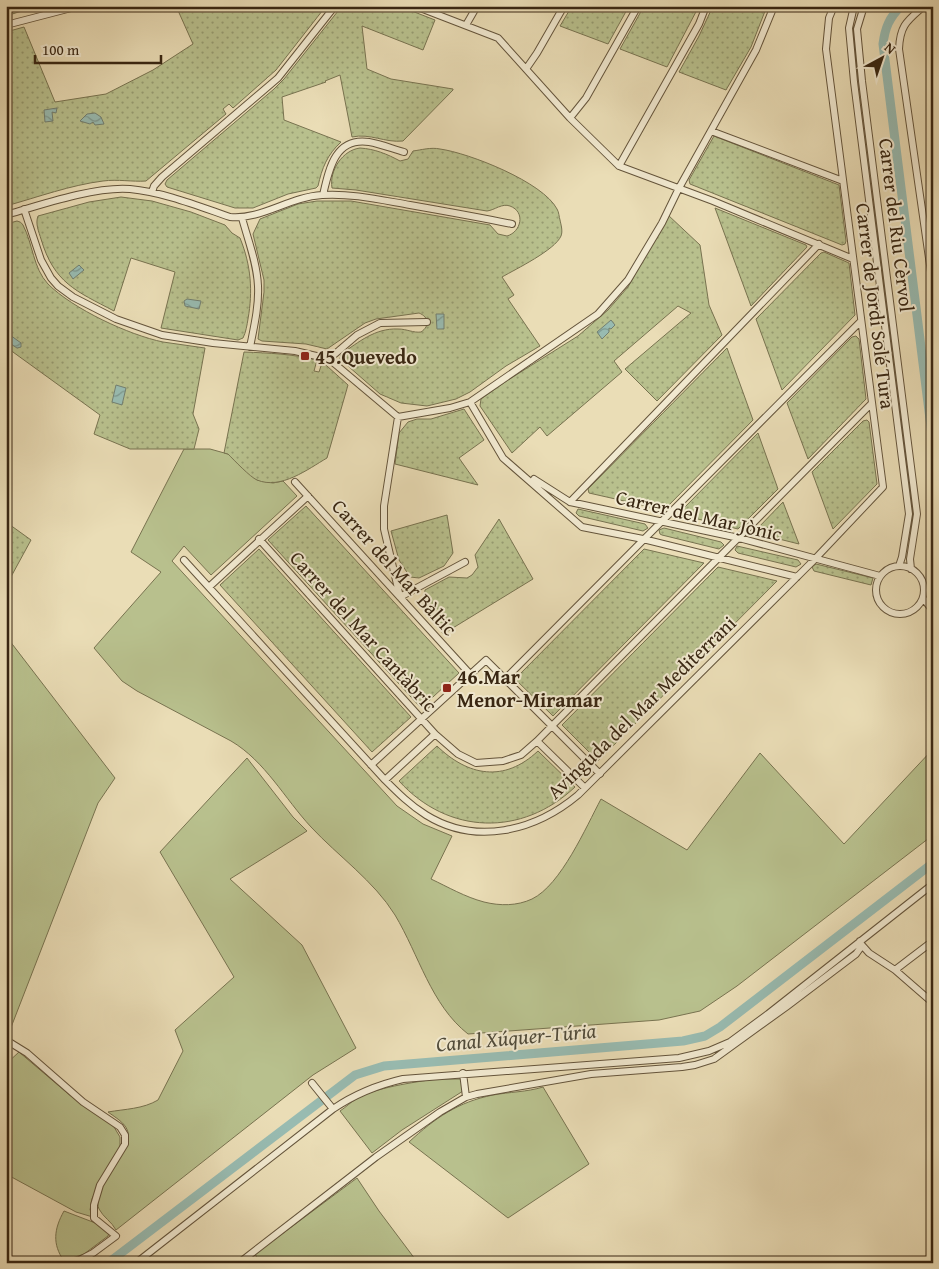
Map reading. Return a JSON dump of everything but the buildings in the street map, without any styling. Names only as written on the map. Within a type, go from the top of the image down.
[{"type":"street","points":[[6,25],[47,11],[79,6]]},
{"type":"street","points":[[152,192],[154,186],[162,178],[278,78],[335,6]]},
{"type":"street","points":[[415,6],[498,38],[570,118],[618,166],[679,188],[853,259]]},
{"type":"street","points":[[466,25],[477,6]]},
{"type":"street","points":[[526,68],[534,59],[564,6]]},
{"type":"street","points":[[570,118],[586,98],[638,6]]},
{"type":"street","points":[[618,166],[699,24],[706,6]]},
{"type":"street","points":[[24,210],[40,260],[51,278],[73,297],[116,319],[162,335],[212,343],[295,351],[328,359],[398,417],[450,408],[470,402],[598,314],[608,305],[628,280],[662,223],[679,188],[756,50],[774,6]]},
{"type":"street","name":"Carrer de Jordi Solé Tura","points":[[797,577],[883,488],[826,49],[829,18],[834,6]]},
{"type":"street","name":"Carrer del Riu Cèrvol","points":[[854,6],[849,28],[854,82],[909,514],[899,566]]},
{"type":"street","name":"Carrer del Riu Cèrvol","points":[[864,6],[857,29],[862,81],[917,514],[910,559],[911,569]]},
{"type":"street","points":[[924,6],[904,26],[900,36],[899,49],[933,286]]},
{"type":"street","points":[[711,131],[843,181]]},
{"type":"street","points":[[322,195],[330,166],[340,151],[348,145],[356,142],[370,142],[404,152]]},
{"type":"street","points":[[6,215],[90,193],[110,189],[129,189],[152,192],[230,217],[242,218],[258,214],[297,198],[322,195],[367,198],[512,224]]},
{"type":"street","points":[[242,218],[258,284],[258,302],[250,347]]},
{"type":"street","points":[[570,502],[819,244]]},
{"type":"street","points":[[505,679],[861,321]]},
{"type":"street","points":[[328,359],[357,335],[380,323],[427,322]]},
{"type":"street","name":"Carrer del Mar Jònic","points":[[470,402],[503,458],[570,502],[739,538],[814,560],[880,576]]},
{"type":"street","name":"Carrer del Mar Cantàbric","points":[[259,539],[435,734],[458,754],[476,763],[503,761],[521,755],[552,726],[872,404]]},
{"type":"street","points":[[398,417],[384,506],[384,529],[400,597],[465,562]]},
{"type":"street","name":"Carrer del Mar Jònic","points":[[518,469],[582,527],[643,539],[797,577]]},
{"type":"street","name":"Carrer del Mar Bàltic","points":[[295,482],[470,674]]},
{"type":"street","points":[[209,586],[308,496]]},
{"type":"street","name":"Avinguda del Mar Mediterrani","points":[[184,560],[371,765],[408,802],[427,816],[446,825],[462,829],[494,832],[532,824],[566,805],[600,774],[797,577]]},
{"type":"street","points":[[899,566],[911,569],[917,573],[924,584],[923,598],[913,610],[897,614],[883,606],[878,600],[877,584],[880,576],[892,567],[899,566]]},
{"type":"street","points":[[923,598],[933,611]]},
{"type":"street","points":[[371,765],[486,660],[600,774]]},
{"type":"street","points":[[385,780],[435,734]]},
{"type":"street","points":[[537,740],[585,788]]},
{"type":"street","points":[[136,1263],[350,1097],[383,1084],[403,1079],[679,1058],[709,1051],[730,1042],[768,1014],[933,884]]},
{"type":"street","points":[[860,941],[869,954]]},
{"type":"street","points":[[238,1263],[384,1151],[440,1112],[466,1097],[602,1073],[682,1067],[714,1059],[856,954],[861,947],[860,941]]},
{"type":"street","points":[[895,970],[933,941]]},
{"type":"street","points":[[856,954],[864,952],[869,954],[895,970],[933,1003]]},
{"type":"street","points":[[6,1040],[28,1053],[77,1097],[120,1127],[125,1135],[125,1144],[100,1185],[94,1205],[94,1218],[116,1236],[93,1253],[74,1263]]},
{"type":"street","points":[[600,1064],[602,1073]]},
{"type":"street","points":[[463,1073],[466,1097]]},
{"type":"street","points":[[313,1084],[333,1109]]},
{"type":"green space","points":[[6,6],[31,6],[31,8],[6,16]]},
{"type":"green space","points":[[176,6],[326,6],[276,70],[233,108],[229,104],[223,109],[226,114],[146,181],[109,180],[91,183],[6,206],[6,32],[24,27],[55,102],[106,94],[153,70],[193,44]]},
{"type":"green space","points":[[342,6],[399,6],[435,20],[423,50],[362,26],[367,69],[391,79],[453,90],[403,141],[390,141],[365,136],[352,137],[340,75],[326,82],[282,97],[284,120],[341,142],[326,162],[316,188],[288,194],[253,208],[235,208],[167,187],[165,184],[167,180],[284,79]]},
{"type":"green space","points":[[572,6],[629,6],[608,44],[560,26]]},
{"type":"green space","points":[[644,6],[699,6],[667,67],[620,49]]},
{"type":"green space","points":[[713,6],[767,6],[751,47],[726,90],[679,72]]},
{"type":"green space","points":[[714,136],[839,185],[845,244],[842,245],[690,184],[689,180]]},
{"type":"green space","points":[[360,148],[381,152],[400,161],[408,159],[413,151],[430,148],[469,156],[521,179],[549,199],[558,210],[562,232],[557,241],[534,259],[502,277],[514,295],[508,299],[540,346],[506,366],[470,392],[456,399],[427,406],[401,403],[380,394],[340,359],[341,354],[375,333],[390,329],[421,332],[426,327],[427,322],[425,317],[419,313],[376,319],[365,323],[327,349],[306,344],[262,341],[258,339],[264,280],[253,234],[260,219],[298,204],[317,201],[351,201],[490,225],[498,234],[507,236],[516,230],[520,222],[520,217],[515,209],[507,205],[487,211],[356,190],[332,188],[333,174],[338,162],[348,153]]},
{"type":"green space","points":[[121,197],[152,201],[191,212],[225,225],[240,238],[247,258],[251,288],[248,319],[243,338],[238,340],[161,328],[175,272],[131,258],[114,311],[88,298],[60,276],[46,254],[38,228],[38,216],[89,202]]},
{"type":"green space","points":[[715,208],[807,247],[751,306]]},
{"type":"green space","points":[[668,215],[700,245],[709,305],[722,335],[657,401],[625,369],[691,313],[678,306],[614,361],[622,372],[547,436],[540,427],[512,453],[480,406],[481,399],[578,336],[608,310],[628,287]]},
{"type":"green space","points":[[17,221],[23,225],[43,278],[72,303],[102,320],[134,334],[163,342],[205,348],[193,414],[199,429],[194,449],[130,449],[94,434],[100,415],[6,347],[6,224]]},
{"type":"green space","points":[[824,252],[849,263],[855,315],[782,390],[756,319]]},
{"type":"green space","points":[[856,336],[859,339],[866,399],[808,459],[787,403],[852,337]]},
{"type":"green space","points":[[727,348],[753,420],[664,510],[589,493],[588,489]]},
{"type":"green space","points":[[244,352],[272,353],[317,360],[314,371],[319,372],[322,363],[348,385],[327,458],[294,477],[275,482],[257,480],[228,454],[224,453]]},
{"type":"green space","points":[[464,409],[484,440],[459,458],[478,485],[395,464],[399,433],[408,422],[417,419],[431,419]]},
{"type":"green space","points":[[867,420],[869,422],[877,484],[833,529],[812,472],[863,421]]},
{"type":"green space","points":[[758,433],[778,489],[738,529],[682,515],[681,511]]},
{"type":"green space","points":[[184,449],[210,449],[228,454],[257,480],[273,483],[283,481],[297,496],[211,575],[184,546],[172,561],[397,806],[423,824],[452,836],[431,879],[457,892],[484,902],[502,905],[532,899],[543,892],[563,869],[601,799],[687,850],[760,753],[844,844],[933,749],[933,835],[737,986],[700,1011],[659,1020],[468,1034],[444,1009],[427,979],[404,930],[377,891],[311,827],[254,759],[231,741],[137,691],[122,681],[94,648],[161,572],[131,552]]},
{"type":"green space","points":[[783,502],[799,544],[757,532],[757,529]]},
{"type":"green space","points":[[306,506],[459,673],[421,708],[268,540]]},
{"type":"green space","points":[[578,509],[645,524],[648,528],[643,531],[579,516],[576,513]]},
{"type":"green space","points":[[447,515],[453,553],[444,566],[419,578],[410,577],[399,560],[391,531]]},
{"type":"green space","points":[[499,519],[533,579],[443,634],[424,600],[425,590],[449,577],[467,578],[472,575],[478,567],[475,555]]},
{"type":"green space","points":[[6,522],[31,540],[6,586]]},
{"type":"green space","points":[[664,528],[721,542],[724,545],[719,549],[662,535],[659,530]]},
{"type":"green space","points":[[737,546],[798,560],[801,564],[796,567],[738,553],[735,550]]},
{"type":"green space","points":[[259,549],[411,717],[372,752],[220,585]]},
{"type":"green space","points":[[644,549],[704,563],[553,716],[515,679]]},
{"type":"green space","points":[[816,564],[873,578],[871,585],[814,571],[812,567]]},
{"type":"green space","points":[[718,567],[777,581],[598,761],[562,725]]},
{"type":"green space","points":[[6,636],[115,778],[98,803],[10,1030],[6,1028]]},
{"type":"green space","points":[[437,746],[461,764],[486,772],[512,768],[538,751],[575,787],[554,803],[532,815],[509,821],[486,823],[462,820],[440,812],[418,799],[399,781]]},
{"type":"green space","points":[[247,758],[293,817],[307,831],[230,879],[302,945],[356,1048],[313,1075],[116,1230],[99,1209],[98,1203],[103,1185],[128,1141],[128,1131],[123,1124],[108,1112],[140,1107],[158,1100],[183,1051],[175,1030],[234,977],[160,852]]},
{"type":"green space","points":[[19,1052],[72,1097],[107,1121],[114,1127],[120,1137],[120,1148],[92,1199],[90,1210],[96,1218],[76,1212],[6,1174],[6,1064]]},
{"type":"green space","points":[[436,1079],[461,1079],[463,1091],[402,1130],[372,1153],[340,1111],[363,1095],[394,1086]]},
{"type":"green space","points":[[543,1087],[589,1164],[508,1218],[409,1142],[438,1118],[469,1102],[493,1095]]},
{"type":"green space","points":[[357,1178],[418,1263],[260,1263],[255,1254]]},
{"type":"green space","points":[[64,1211],[98,1224],[109,1233],[108,1236],[84,1254],[64,1261],[56,1242],[56,1230]]},
{"type":"water","points":[[57,108],[56,113],[52,112],[53,121],[45,122],[44,110]]},
{"type":"water","points":[[95,113],[101,117],[104,124],[95,125],[93,122],[90,124],[80,121],[87,114]]},
{"type":"water","points":[[79,265],[84,270],[73,279],[69,273]]},
{"type":"water","points":[[187,299],[201,301],[199,309],[185,306],[184,301]]},
{"type":"water","points":[[436,314],[444,314],[444,329],[437,329]]},
{"type":"water","points":[[611,320],[615,325],[611,329],[609,328],[609,332],[602,339],[597,332]]},
{"type":"water","points":[[10,335],[21,343],[21,347],[17,348],[6,341],[6,336]]},
{"type":"water","points":[[116,385],[126,388],[122,405],[112,402]]},
{"type":"waterway","name":"Canal Xúquer-Túria","points":[[901,6],[888,23],[883,44],[933,443]]},
{"type":"waterway","name":"Canal Xúquer-Túria","points":[[108,1263],[355,1075],[384,1066],[683,1041],[705,1036],[720,1027],[933,863]]},
{"type":"place","name":"45.Quevedo","points":[[305,356]]},
{"type":"place","name":"46.Mar Menor-Miramar","points":[[447,688]]}]
